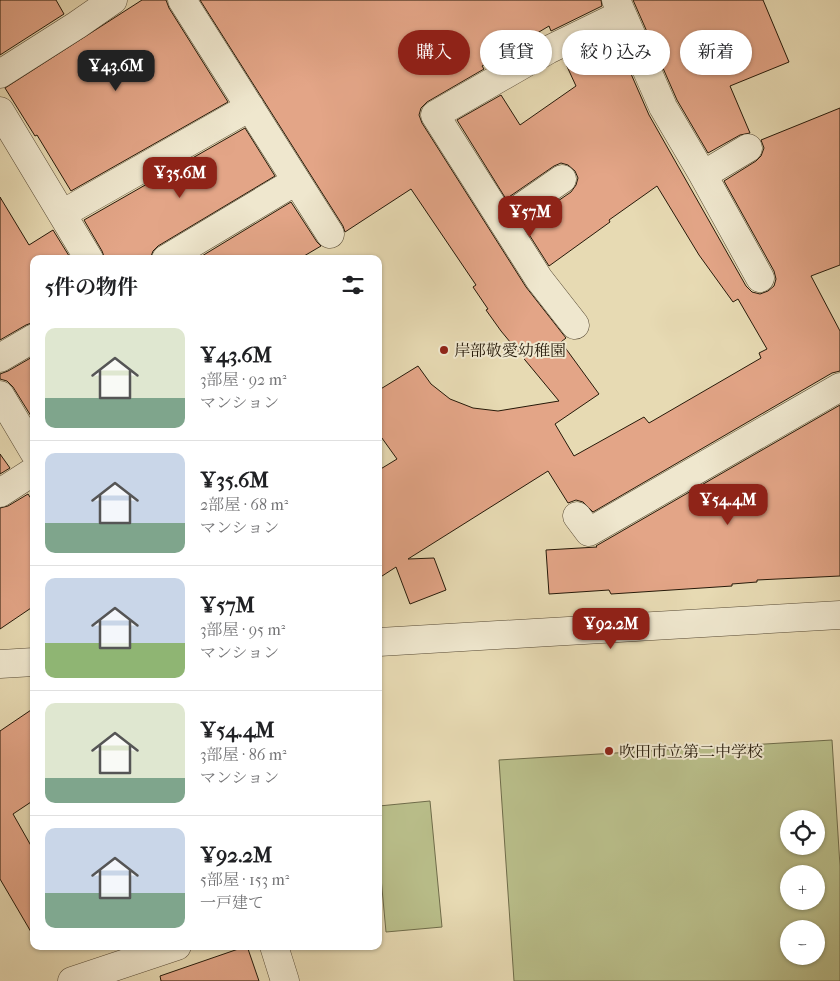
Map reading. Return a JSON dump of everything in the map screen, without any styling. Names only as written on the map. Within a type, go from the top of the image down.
[{"type":"street","points":[[0,74],[113,0]]},
{"type":"street","points":[[182,0],[330,234]]},
{"type":"street","points":[[575,325],[539,279],[436,115],[618,7],[663,107],[704,175],[760,278]]},
{"type":"street","points":[[62,214],[250,107]]},
{"type":"street","points":[[0,111],[87,255]]},
{"type":"street","points":[[704,175],[748,148]]},
{"type":"street","points":[[503,220],[562,178]]},
{"type":"street","points":[[173,255],[296,181]]},
{"type":"street","points":[[0,358],[30,340]]},
{"type":"street","points":[[577,516],[589,532],[840,387]]},
{"type":"street","points":[[0,395],[30,445]]},
{"type":"street","points":[[0,493],[30,474]]},
{"type":"street","points":[[382,642],[840,615]]},
{"type":"street","points":[[0,664],[30,662]]},
{"type":"street","points":[[72,981],[165,950]]},
{"type":"street","points":[[275,950],[285,981]]},
{"type":"green space","points":[[832,740],[840,866],[840,981],[514,981],[499,760]]},
{"type":"green space","points":[[430,801],[442,927],[386,932],[382,889],[382,806]]},
{"type":"building","points":[[0,0],[56,0],[64,14],[0,55]]},
{"type":"building","points":[[142,0],[166,0],[169,8],[228,102],[71,191],[37,135],[35,136],[5,88]]},
{"type":"building","points":[[200,0],[601,0],[602,6],[552,31],[549,26],[542,30],[480,30],[480,71],[427,102],[421,108],[419,115],[422,123],[526,287],[566,338],[561,342],[599,394],[555,424],[574,456],[644,417],[649,423],[761,358],[759,353],[767,349],[738,299],[733,302],[699,255],[657,186],[549,266],[523,225],[571,192],[578,178],[575,171],[568,165],[561,163],[506,199],[457,120],[501,95],[520,125],[576,86],[571,75],[632,75],[649,115],[746,286],[752,292],[760,294],[774,286],[776,279],[774,271],[724,181],[761,156],[764,148],[761,140],[840,108],[840,265],[811,276],[840,331],[840,371],[832,373],[593,512],[583,502],[576,500],[568,503],[548,471],[408,559],[434,558],[446,590],[410,604],[396,567],[382,576],[382,468],[397,459],[382,438],[382,388],[418,366],[431,384],[450,399],[473,408],[498,411],[559,401],[486,310],[488,309],[473,287],[476,285],[411,189],[345,232]]},
{"type":"building","points":[[633,0],[763,0],[789,62],[730,86],[750,133],[740,135],[708,153],[677,100],[666,75],[670,75],[670,30],[646,30]]},
{"type":"building","points":[[245,128],[275,176],[158,246],[152,255],[104,255],[84,220]]},
{"type":"building","points":[[0,197],[29,245],[53,230],[69,255],[30,255],[30,324],[0,340]]},
{"type":"building","points":[[291,202],[321,246],[306,255],[204,255]]},
{"type":"building","points":[[30,358],[30,414],[13,387],[7,381],[0,379],[0,374]]},
{"type":"building","points":[[840,405],[840,576],[757,580],[757,582],[732,584],[732,586],[611,594],[609,590],[549,594],[546,550],[597,547]]},
{"type":"building","points":[[0,454],[10,468],[0,474]]},
{"type":"building","points":[[28,494],[30,497],[30,609],[0,629],[0,508],[8,506]]},
{"type":"building","points":[[30,711],[30,803],[13,814],[30,844],[30,930],[0,879],[0,731]]},
{"type":"building","points":[[235,950],[248,950],[259,981],[161,981],[160,976]]},
{"type":"place","name":"岸部敬愛幼稚園","points":[[444,350]]},
{"type":"place","name":"吹田市立第二中学校","points":[[609,751]]}]
